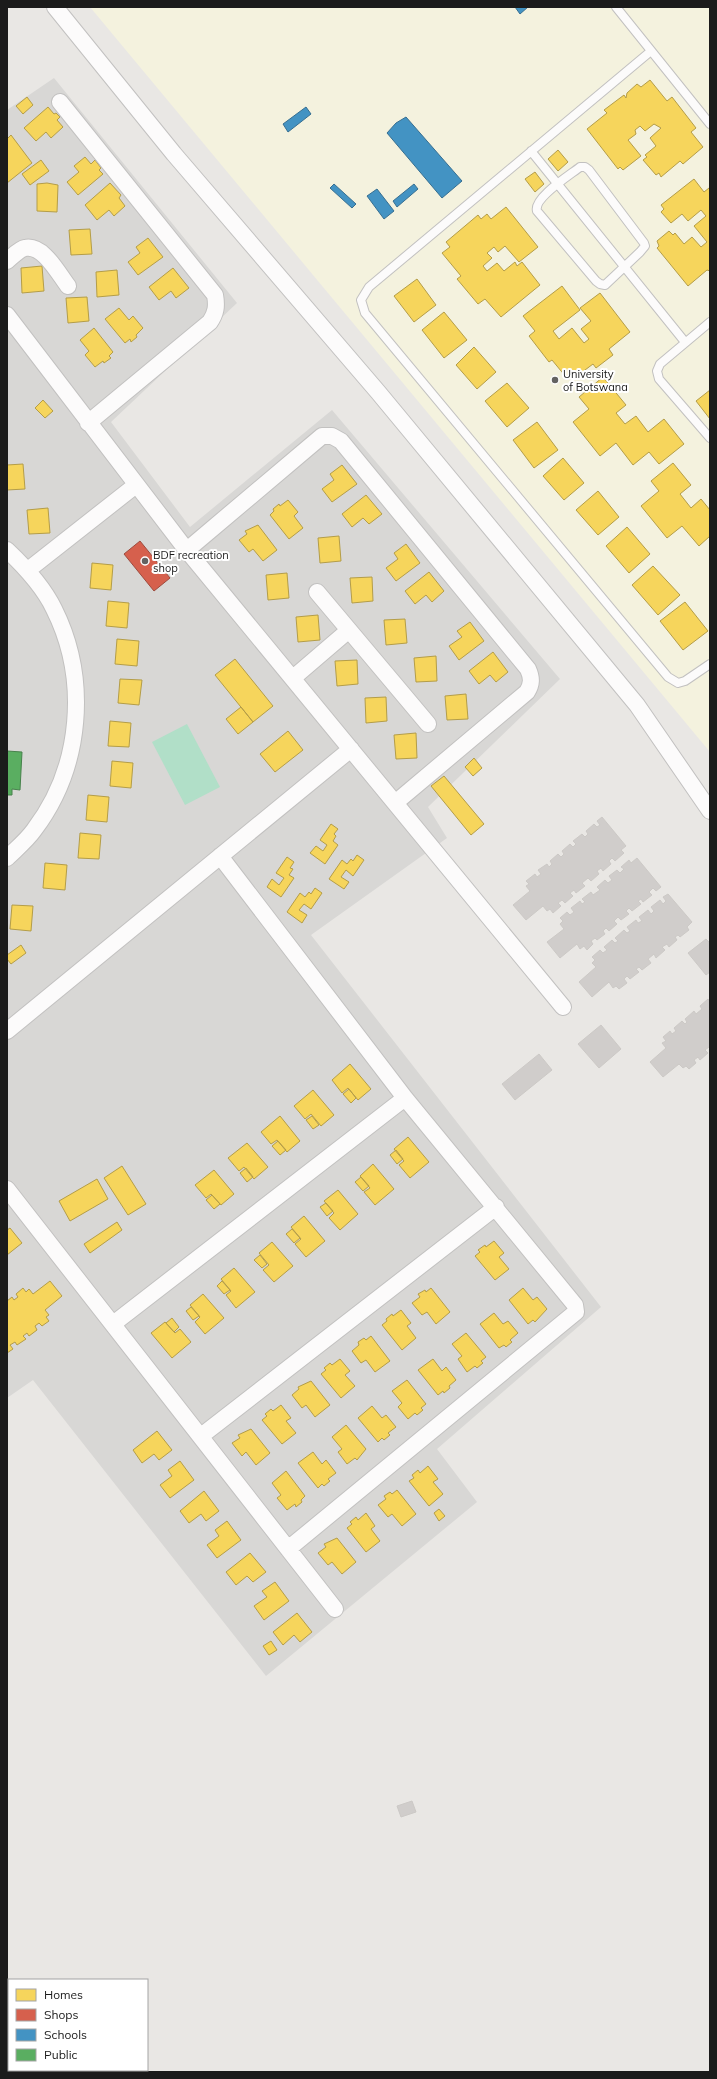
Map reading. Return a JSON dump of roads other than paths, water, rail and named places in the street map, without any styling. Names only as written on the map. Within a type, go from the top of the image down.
[{"type":"street","points":[[55,7],[174,154],[378,392],[637,705],[710,811]]},
{"type":"street","points":[[60,102],[215,295],[216,303],[214,316],[210,322],[88,423]]},
{"type":"street","points":[[7,261],[23,248],[33,248],[40,252],[68,286]]},
{"type":"street","points":[[7,315],[88,423],[187,550],[563,1007]]},
{"type":"street","points":[[187,550],[322,436],[332,436],[338,438],[528,669],[532,682],[527,692],[395,803]]},
{"type":"street","points":[[28,570],[136,485]]},
{"type":"street","points":[[7,550],[28,570],[54,608],[71,652],[77,698],[73,745],[58,790],[34,830],[7,858]]},
{"type":"street","points":[[317,592],[428,724]]},
{"type":"street","points":[[292,678],[349,630]]},
{"type":"street","points":[[7,1031],[351,749]]},
{"type":"street","points":[[220,856],[405,1098],[575,1305],[576,1312],[288,1549]]},
{"type":"street","points":[[113,1324],[405,1098]]},
{"type":"street","points":[[7,1189],[335,1609]]},
{"type":"street","points":[[201,1436],[496,1207]]},
{"type":"lane","points":[[616,7],[710,124]]},
{"type":"lane","points":[[651,51],[369,287],[361,300],[365,313],[668,677],[678,683],[685,681],[710,664]]},
{"type":"lane","points":[[531,151],[685,342]]},
{"type":"lane","points":[[580,167],[585,167],[589,170],[644,243],[645,246],[624,267],[605,285],[600,284],[537,211],[538,203],[557,184],[580,167]]},
{"type":"lane","points":[[710,322],[660,364],[657,371],[659,379],[710,438]]},
{"type":"place","name":"University of Botswana","points":[[555,380]]},
{"type":"place","name":"BDF recreation shop","points":[[145,561]]}]
